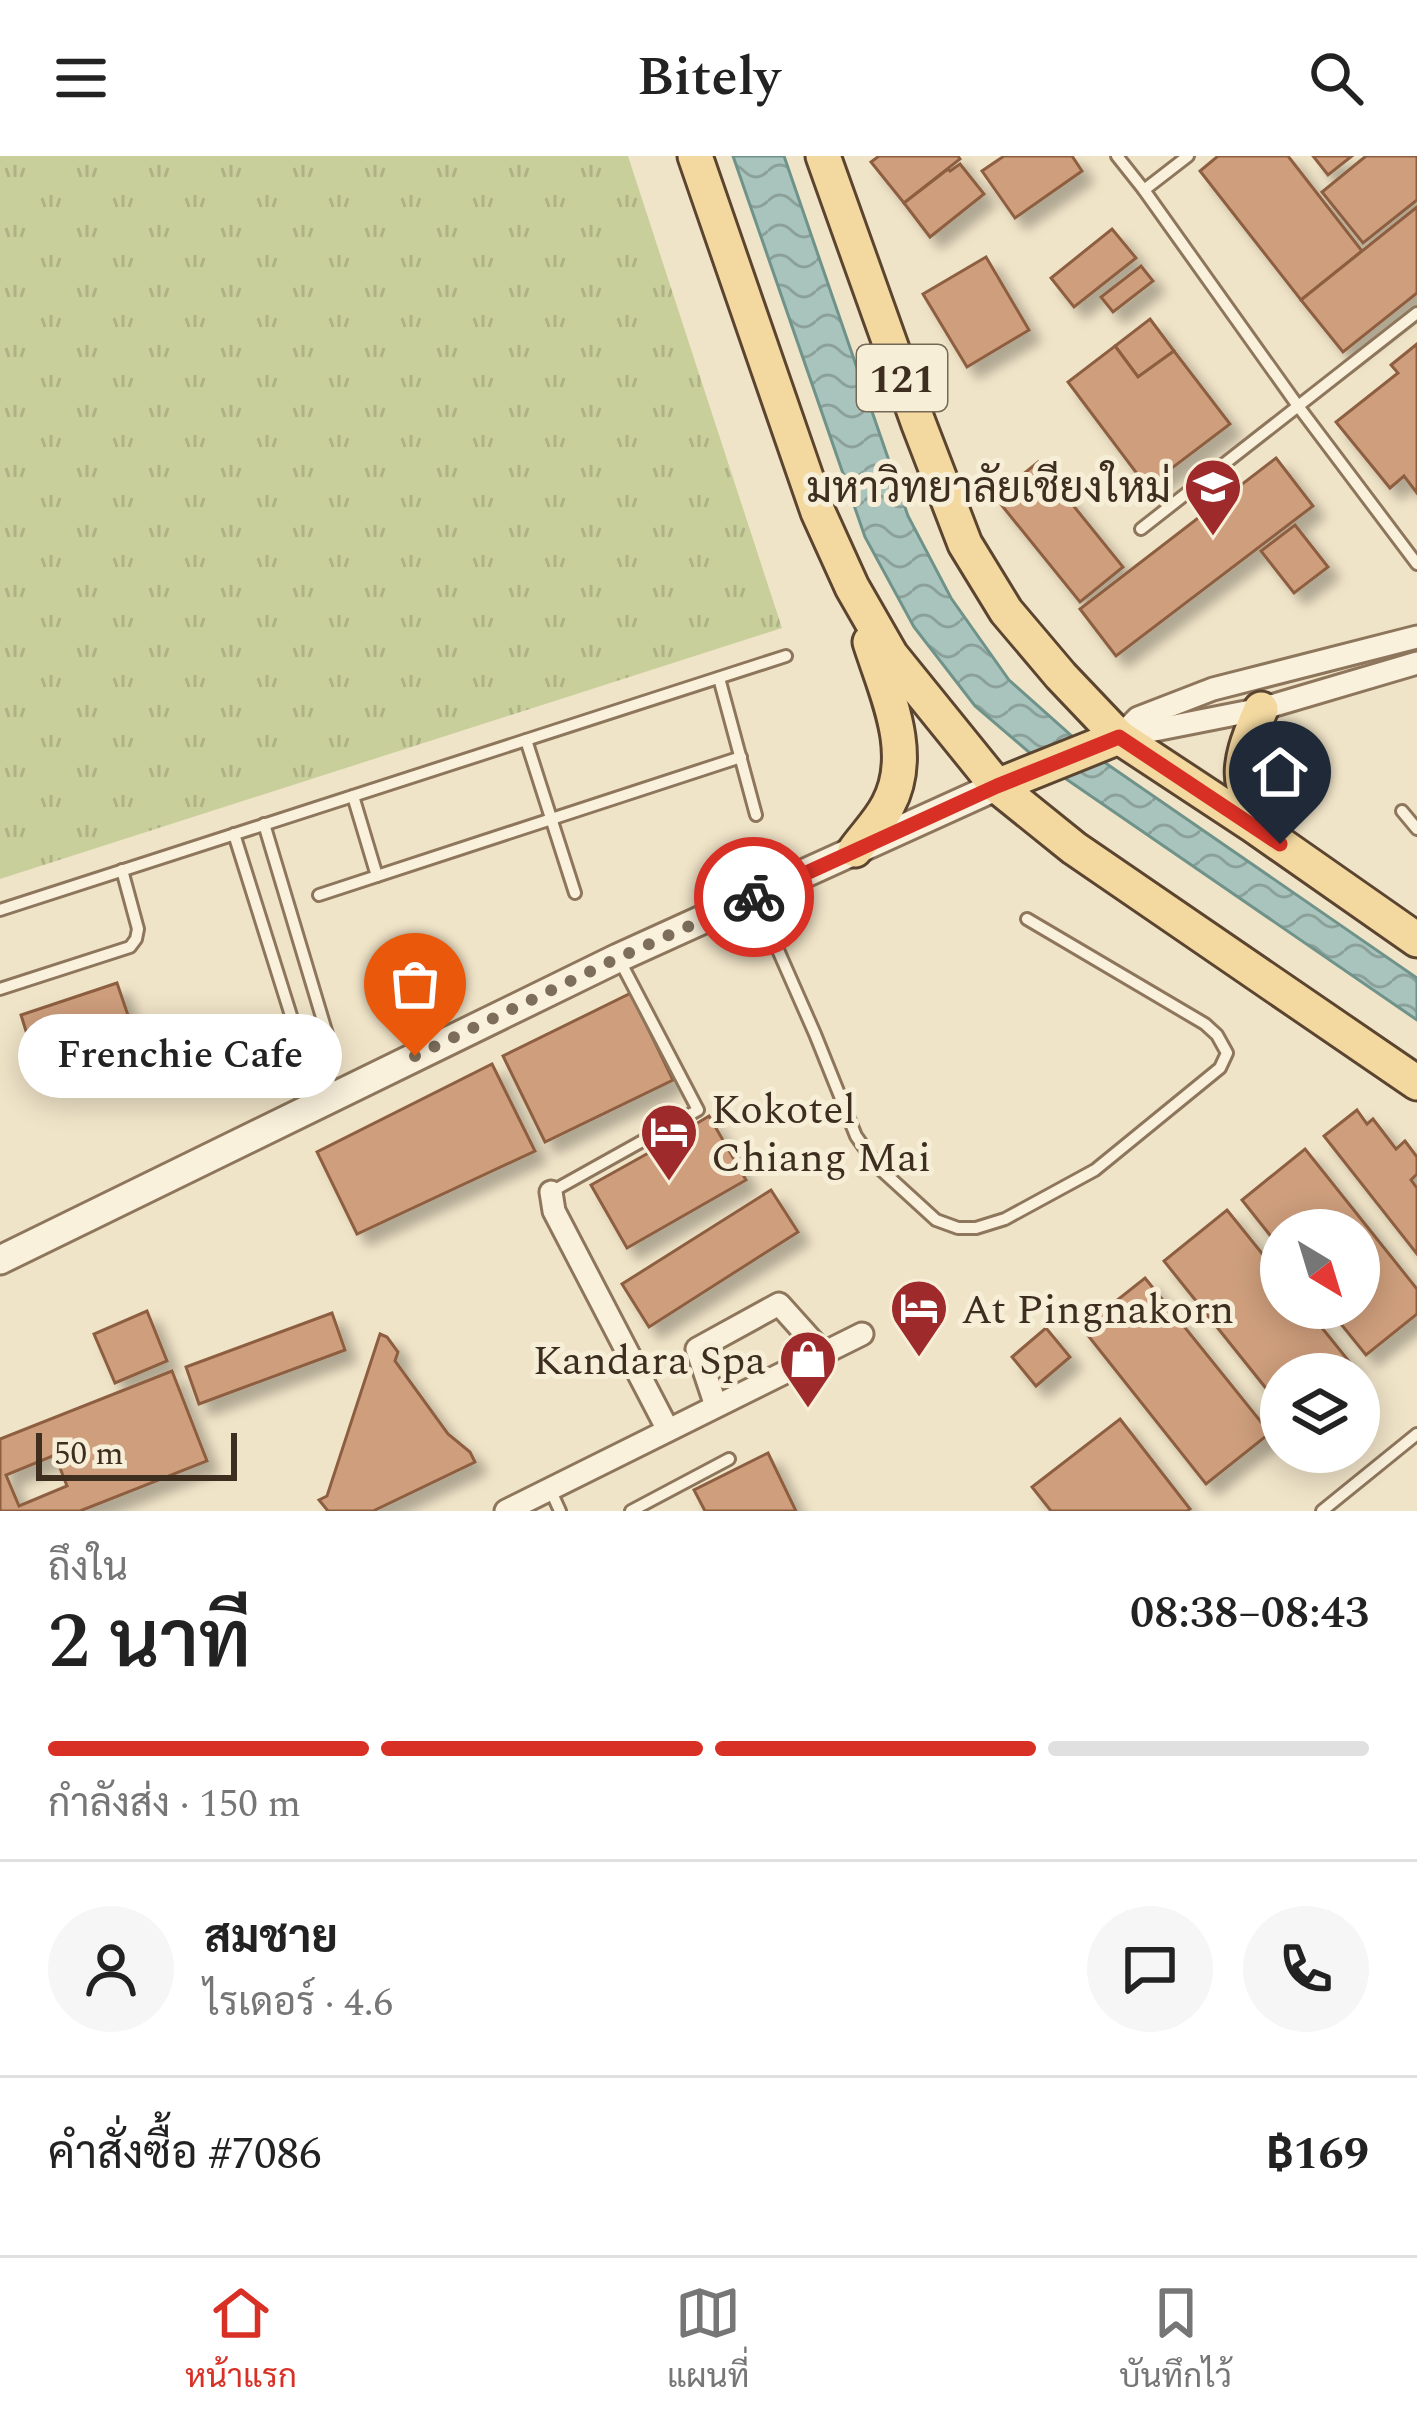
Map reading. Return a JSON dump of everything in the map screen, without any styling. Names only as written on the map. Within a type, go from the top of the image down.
[{"type":"main road","points":[[695,156],[818,512],[891,656],[997,786],[1074,848],[1417,1083]]},
{"type":"main road","name":"121","points":[[823,156],[965,544],[1006,611],[1113,739],[1417,940]]},
{"type":"main road","points":[[852,587],[898,734],[901,772],[888,805],[854,850]]},
{"type":"main road","points":[[1261,710],[1250,736],[1242,782],[1251,801],[1307,863]]},
{"type":"main road","points":[[997,786],[1113,739]]},
{"type":"street","points":[[1113,739],[1138,718],[1213,688],[1417,637]]},
{"type":"street","points":[[1113,739],[1261,710],[1417,663]]},
{"type":"street","points":[[0,1260],[618,958],[997,786]]},
{"type":"street","points":[[551,1192],[554,1210],[668,1430]]},
{"type":"street","points":[[716,1406],[697,1349],[779,1304],[824,1353]]},
{"type":"street","points":[[506,1511],[862,1334]]},
{"type":"lane","points":[[1117,156],[1417,564]]},
{"type":"lane","points":[[1144,190],[1188,156]]},
{"type":"lane","points":[[1141,529],[1417,313]]},
{"type":"lane","points":[[0,910],[786,656]]},
{"type":"lane","points":[[719,678],[756,815]]},
{"type":"lane","points":[[526,740],[575,893]]},
{"type":"lane","points":[[319,895],[740,757]]},
{"type":"lane","points":[[353,796],[377,876]]},
{"type":"lane","points":[[1402,811],[1417,829]]},
{"type":"lane","points":[[264,824],[328,1034],[319,1050],[334,1095]]},
{"type":"lane","points":[[235,834],[299,1041],[319,1050]]},
{"type":"lane","points":[[0,989],[130,947],[138,929],[122,870]]},
{"type":"lane","points":[[754,897],[856,1136],[878,1168],[907,1196],[936,1220],[958,1228],[1005,1220],[1095,1170],[1220,1068],[1227,1053],[1205,1024],[1027,919]]},
{"type":"lane","points":[[273,958],[301,949]]},
{"type":"lane","points":[[551,1192],[698,1110],[618,958]]},
{"type":"lane","points":[[1322,1511],[1417,1434]]},
{"type":"lane","points":[[631,1511],[729,1459]]},
{"type":"lane","points":[[550,1489],[560,1511]]},
{"type":"green space","points":[[0,156],[628,156],[782,628],[0,879]]},
{"type":"water","points":[[733,156],[784,156],[908,516],[951,598],[1009,680],[1091,753],[1417,978],[1417,1020],[1037,759],[975,706],[914,627],[865,537]]},
{"type":"building","points":[[879,156],[960,159],[904,203],[871,162]]},
{"type":"building","points":[[1004,156],[1072,156],[1082,171],[1015,218],[982,171]]},
{"type":"building","points":[[1218,156],[1288,156],[1362,251],[1301,300],[1200,171]]},
{"type":"building","points":[[1313,156],[1352,156],[1328,175]]},
{"type":"building","points":[[1366,156],[1417,156],[1417,200],[1363,243],[1322,192]]},
{"type":"building","points":[[960,164],[984,194],[930,237],[904,203]]},
{"type":"building","points":[[1417,207],[1417,293],[1343,352],[1301,300]]},
{"type":"building","points":[[1112,229],[1136,258],[1074,307],[1051,278]]},
{"type":"building","points":[[986,257],[1029,330],[967,367],[923,294]]},
{"type":"building","points":[[1141,266],[1153,281],[1113,312],[1101,297]]},
{"type":"building","points":[[1150,319],[1174,351],[1138,377],[1115,346]]},
{"type":"building","points":[[1417,344],[1417,493],[1404,476],[1390,488],[1336,422],[1398,373],[1391,365]]},
{"type":"building","points":[[1115,346],[1138,377],[1174,351],[1230,424],[1147,487],[1068,382]]},
{"type":"building","points":[[1276,458],[1313,506],[1116,656],[1080,609]]},
{"type":"building","points":[[1038,462],[1123,567],[1080,602],[995,497]]},
{"type":"building","points":[[1295,525],[1328,567],[1294,593],[1261,551]]},
{"type":"building","points":[[117,983],[132,1027],[35,1060],[21,1015]]},
{"type":"building","points":[[631,993],[673,1080],[545,1142],[503,1056]]},
{"type":"building","points":[[492,1064],[535,1151],[357,1234],[317,1152]]},
{"type":"building","points":[[1357,1110],[1367,1124],[1373,1119],[1396,1149],[1405,1141],[1417,1157],[1417,1174],[1411,1180],[1417,1188],[1417,1254],[1324,1136]]},
{"type":"building","name":"Kokotel Chiang Mai","points":[[709,1116],[746,1180],[627,1248],[591,1185],[670,1141],[678,1155],[690,1148],[681,1133]]},
{"type":"building","points":[[1305,1149],[1353,1209],[1260,1209],[1260,1223],[1242,1200]]},
{"type":"building","points":[[771,1190],[798,1232],[649,1327],[622,1284]]},
{"type":"building","points":[[1227,1210],[1260,1251],[1260,1329],[1323,1329],[1342,1353],[1260,1353],[1260,1381],[1164,1261]]},
{"type":"building","points":[[1380,1243],[1417,1289],[1417,1314],[1364,1353],[1345,1329],[1380,1329]]},
{"type":"building","points":[[1145,1278],[1260,1421],[1260,1441],[1206,1484],[1082,1328]]},
{"type":"building","points":[[147,1311],[167,1361],[115,1383],[94,1334]]},
{"type":"building","points":[[332,1313],[345,1350],[199,1404],[186,1367]]},
{"type":"building","points":[[1046,1328],[1070,1357],[1036,1386],[1012,1357]]},
{"type":"building","points":[[380,1334],[398,1352],[395,1361],[448,1434],[475,1462],[373,1511],[328,1511],[319,1500],[327,1496]]},
{"type":"building","points":[[172,1371],[207,1461],[80,1511],[0,1511],[0,1439]],"holes":[[[55,1455],[67,1486],[19,1506],[6,1475]]]},
{"type":"building","points":[[1120,1419],[1190,1509],[1051,1511],[1032,1487]]},
{"type":"building","points":[[768,1453],[796,1511],[705,1511],[694,1490]]},
{"type":"way so far","points":[[415,1056],[754,897]]},
{"type":"place","name":"มหาวิทยาลัยเชียงใหม่","points":[[1213,538]]},
{"type":"place","name":"Frenchie Cafe","points":[[415,1056]]},
{"type":"place","name":"Kokotel Chiang Mai","points":[[669,1183]]},
{"type":"place","name":"At Pingnakorn","points":[[919,1359]]},
{"type":"place","name":"Kandara Spa","points":[[808,1410]]},
{"type":"route","points":[[754,897],[997,786],[1119,737],[1280,844]]}]
